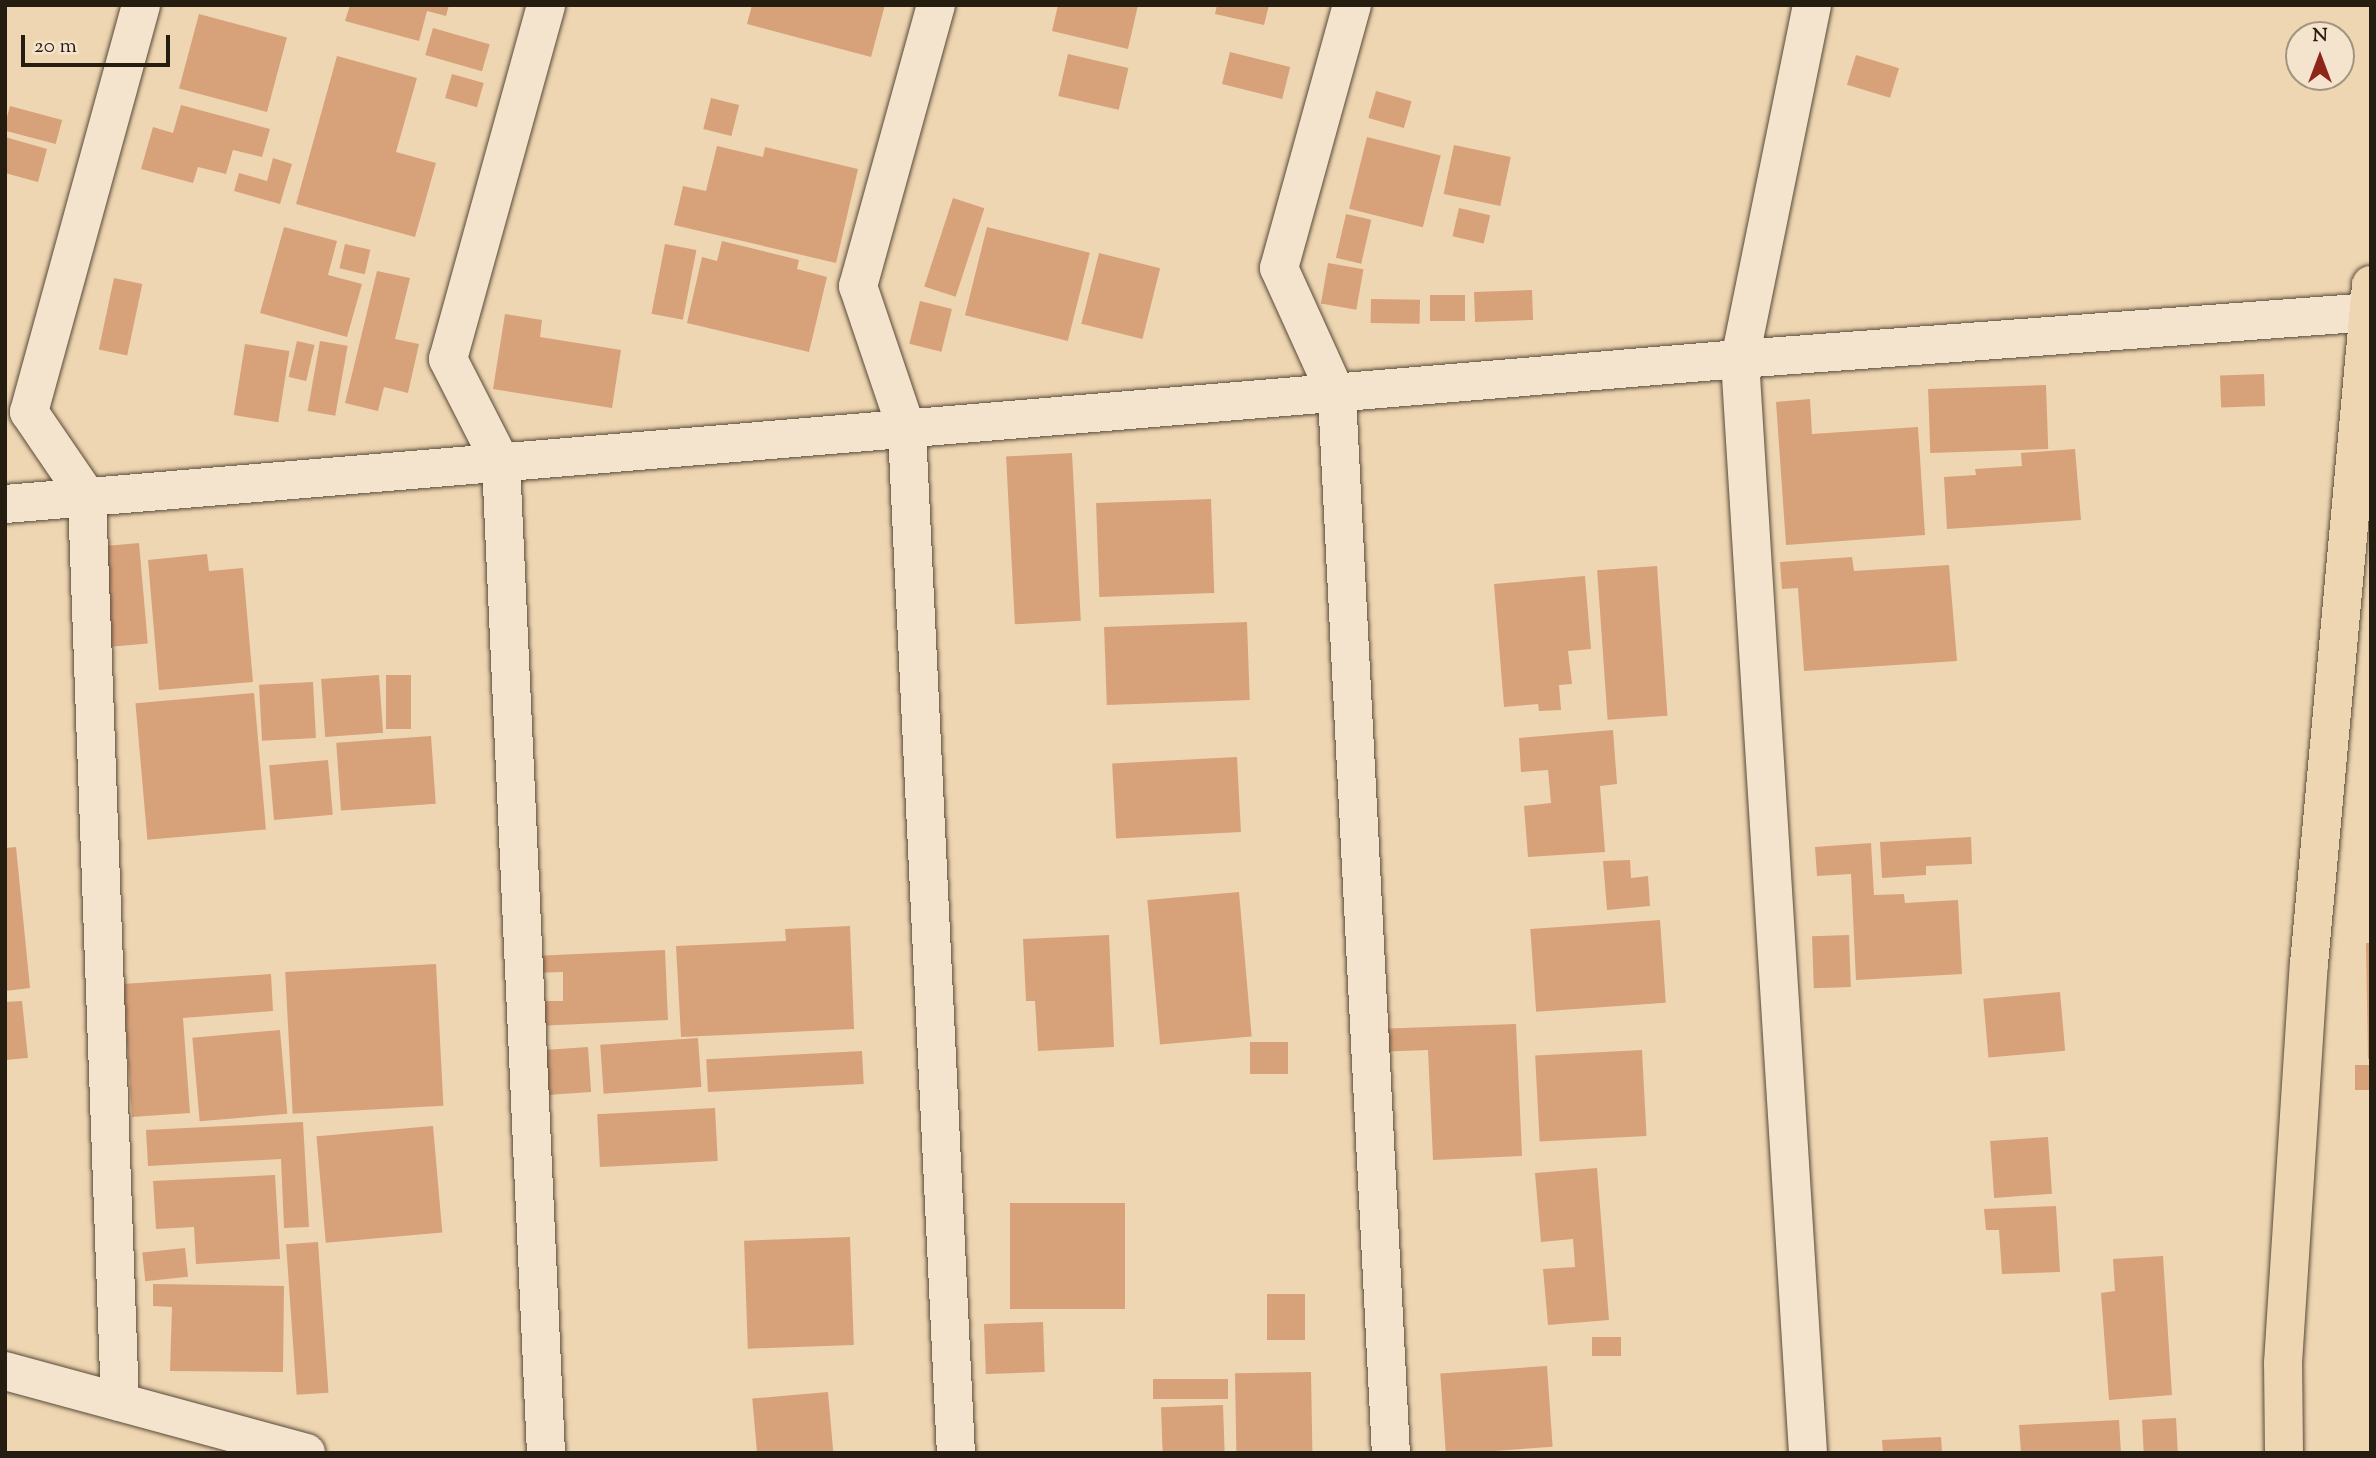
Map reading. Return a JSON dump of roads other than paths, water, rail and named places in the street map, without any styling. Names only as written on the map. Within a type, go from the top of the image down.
[{"type":"main road","points":[[2284,1453],[2283,1363],[2309,964],[2370,303]]},
{"type":"street","points":[[120,1402],[87,497],[29,412],[141,5]]},
{"type":"street","points":[[546,5],[448,359],[502,463],[546,1453]]},
{"type":"street","points":[[936,5],[858,286],[908,430],[956,1453]]},
{"type":"street","points":[[1352,5],[1279,268],[1337,396],[1391,1453]]},
{"type":"street","points":[[1808,1453],[1740,359],[1812,5]]},
{"type":"street","points":[[5,503],[1337,396],[2370,303]]},
{"type":"street","points":[[5,1371],[306,1453]]}]
